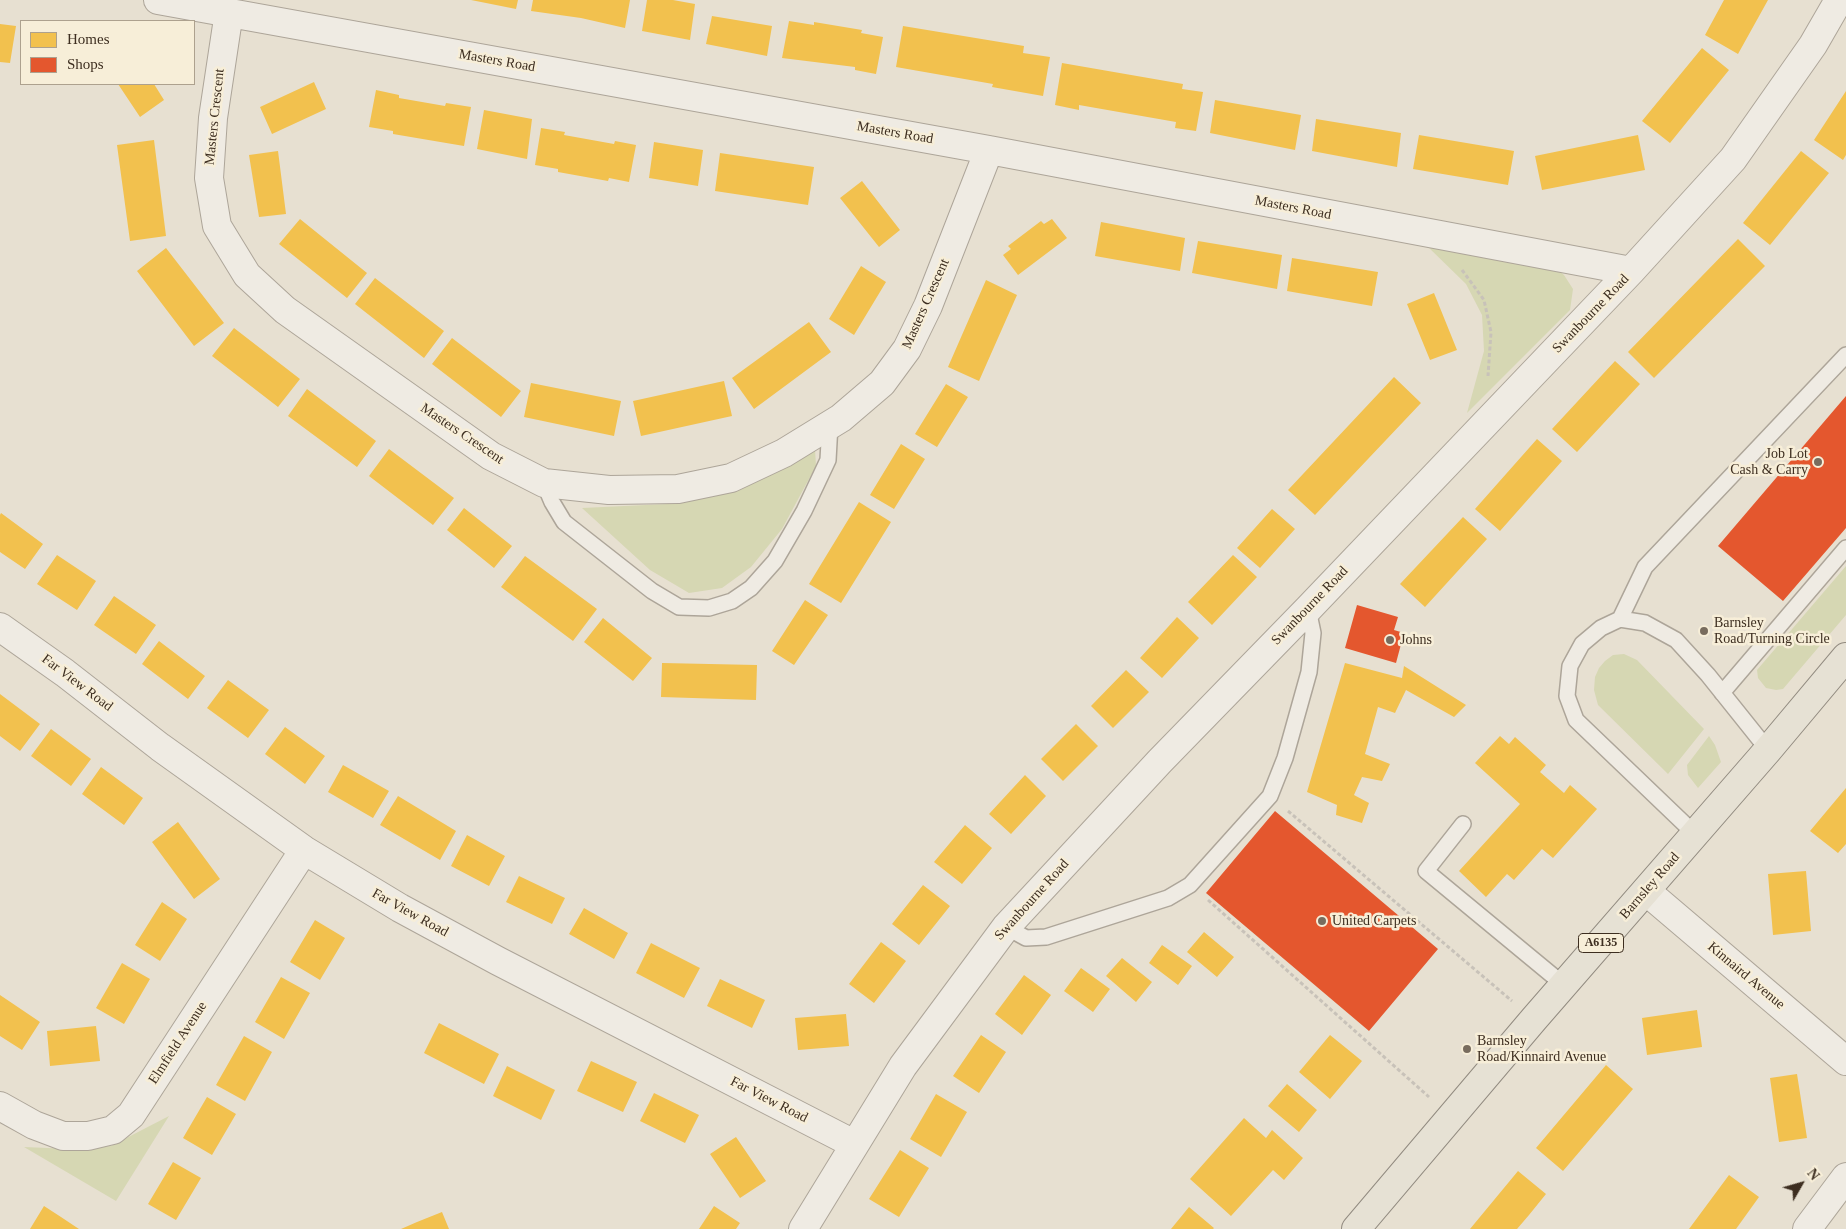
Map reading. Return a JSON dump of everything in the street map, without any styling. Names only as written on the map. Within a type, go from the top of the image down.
[{"type":"main road","name":"Barnsley Road","points":[[1356,1229],[1846,657]]},
{"type":"street","name":"Masters Road","points":[[158,0],[989,150],[1631,271]]},
{"type":"street","name":"Swanbourne Road","points":[[803,1229],[903,1066],[1006,927],[1160,761],[1631,271],[1733,160],[1813,45],[1839,0]]},
{"type":"street","name":"Masters Crescent","points":[[229,12],[213,118],[208,178],[217,226],[247,275],[285,310],[492,456],[544,483],[609,490],[678,489],[713,482],[731,478],[784,453],[841,418],[882,383],[907,349],[928,306],[989,150]]},
{"type":"street","name":"Far View Road","points":[[0,627],[65,673],[160,747],[304,850],[400,908],[482,952],[854,1144]]},
{"type":"street","name":"Elmfield Avenue","points":[[0,1106],[34,1125],[63,1136],[88,1136],[114,1130],[131,1114],[304,850]]},
{"type":"street","name":"Kinnaird Avenue","points":[[1646,891],[1846,1061]]},
{"type":"street","points":[[1808,1229],[1846,1177]]},
{"type":"lane","points":[[1620,619],[1645,567],[1846,355]]},
{"type":"lane","points":[[544,483],[552,502],[564,522],[652,591],[679,607],[709,608],[732,600],[751,588],[775,561],[804,511],[828,460],[830,424]]},
{"type":"lane","points":[[1722,693],[1846,548]]},
{"type":"lane","points":[[1006,927],[1026,938],[1046,937],[1168,898],[1190,885],[1270,796],[1285,758],[1309,672],[1313,633],[1308,609]]},
{"type":"lane","points":[[1695,834],[1576,720],[1567,696],[1570,666],[1582,644],[1601,628],[1620,619],[1645,623],[1676,640],[1768,750]]},
{"type":"lane","points":[[1463,824],[1426,870],[1564,985]]},
{"type":"path","points":[[1459,266],[1484,300],[1491,332],[1489,373],[1486,382]]},
{"type":"path","points":[[1270,796],[1534,1020]]},
{"type":"path","points":[[1190,885],[1452,1118]]},
{"type":"green space","points":[[1426,245],[1550,263],[1564,275],[1573,289],[1570,310],[1467,413],[1484,351],[1482,315],[1466,284]]},
{"type":"green space","points":[[815,449],[816,466],[782,529],[751,567],[722,588],[689,593],[650,570],[582,508],[667,504],[739,490]]},
{"type":"green space","points":[[1846,566],[1846,615],[1783,689],[1766,688],[1758,678],[1757,670]]},
{"type":"green space","points":[[1624,654],[1637,660],[1704,729],[1668,774],[1598,705],[1594,690],[1595,677],[1599,668],[1613,655]]},
{"type":"green space","points":[[1709,736],[1715,745],[1721,762],[1698,788],[1688,775],[1687,765]]},
{"type":"green space","points":[[169,1116],[116,1201],[24,1147],[72,1149],[111,1146]]},
{"type":"building: Homes","points":[[471,0],[518,0],[516,9]]},
{"type":"building: Homes","points":[[533,0],[630,0],[625,28],[581,18],[531,11]]},
{"type":"building: Homes","points":[[647,0],[673,0],[695,4],[690,40],[642,31]]},
{"type":"building: Homes","points":[[1724,0],[1768,0],[1738,54],[1705,35]]},
{"type":"building: Homes","points":[[712,16],[772,26],[767,56],[706,44]]},
{"type":"building: Homes","points":[[789,21],[814,25],[814,22],[862,30],[861,33],[883,37],[876,74],[855,70],[855,67],[782,58]]},
{"type":"building: Homes","points":[[0,24],[16,26],[10,63],[0,62]]},
{"type":"building: Homes","points":[[903,26],[1024,46],[1023,53],[1050,57],[1043,96],[992,87],[993,84],[896,67]]},
{"type":"building: Homes","points":[[1702,48],[1729,70],[1670,143],[1642,121]]},
{"type":"building: Homes","points":[[1062,63],[1183,84],[1182,89],[1203,92],[1196,131],[1175,128],[1176,122],[1079,105],[1079,110],[1055,105]]},
{"type":"building: Homes","points":[[314,82],[326,109],[272,134],[260,107]]},
{"type":"building: Homes","points":[[119,85],[155,85],[164,100],[140,117]]},
{"type":"building: Homes","points":[[376,90],[399,95],[399,98],[445,106],[446,103],[471,107],[464,146],[393,134],[393,131],[369,127]]},
{"type":"building: Homes","points":[[1846,91],[1846,155],[1843,160],[1814,140]]},
{"type":"building: Homes","points":[[1215,100],[1301,115],[1295,150],[1210,133]]},
{"type":"building: Homes","points":[[484,110],[532,119],[527,159],[477,149]]},
{"type":"building: Homes","points":[[1316,119],[1401,133],[1397,167],[1312,151]]},
{"type":"building: Homes","points":[[541,128],[565,132],[564,135],[614,144],[615,141],[636,145],[629,182],[609,178],[608,181],[558,172],[558,169],[535,165]]},
{"type":"building: Homes","points":[[1419,135],[1514,151],[1508,185],[1413,169]]},
{"type":"building: Homes","points":[[1638,135],[1645,170],[1542,190],[1535,156]]},
{"type":"building: Homes","points":[[154,140],[166,236],[130,241],[117,145]]},
{"type":"building: Homes","points":[[654,142],[703,150],[698,186],[649,178]]},
{"type":"building: Homes","points":[[278,151],[286,214],[259,217],[249,155]]},
{"type":"building: Homes","points":[[1801,151],[1829,173],[1770,245],[1743,223]]},
{"type":"building: Homes","points":[[720,153],[814,167],[808,205],[715,191]]},
{"type":"building: Homes","points":[[862,181],[900,230],[879,247],[840,198]]},
{"type":"building: Homes","points":[[300,219],[367,273],[347,298],[279,244]]},
{"type":"building: Homes","points":[[1052,219],[1067,238],[1018,275],[1003,255],[1011,249],[1008,246],[1041,221],[1044,224]]},
{"type":"building: Homes","points":[[1101,222],[1185,238],[1180,271],[1095,256]]},
{"type":"building: Homes","points":[[1738,239],[1765,266],[1654,378],[1628,352]]},
{"type":"building: Homes","points":[[1198,241],[1282,255],[1277,289],[1192,273]]},
{"type":"building: Homes","points":[[166,248],[224,323],[194,346],[137,271]]},
{"type":"building: Homes","points":[[1292,258],[1378,272],[1372,306],[1287,291]]},
{"type":"building: Homes","points":[[861,266],[886,282],[854,335],[829,319]]},
{"type":"building: Homes","points":[[375,278],[444,331],[424,358],[355,304]]},
{"type":"building: Homes","points":[[986,280],[1017,295],[979,381],[948,367]]},
{"type":"building: Homes","points":[[1434,293],[1457,350],[1430,360],[1407,304]]},
{"type":"building: Homes","points":[[809,322],[831,352],[754,409],[732,378]]},
{"type":"building: Homes","points":[[234,328],[300,379],[278,407],[212,356]]},
{"type":"building: Homes","points":[[452,338],[521,391],[501,417],[432,364]]},
{"type":"building: Homes","points":[[1615,361],[1640,384],[1577,452],[1552,429]]},
{"type":"building: Homes","points":[[1394,377],[1421,403],[1315,515],[1288,490]]},
{"type":"building: Homes","points":[[724,381],[732,416],[641,436],[633,401]]},
{"type":"building: Homes","points":[[531,383],[621,401],[614,436],[524,417]]},
{"type":"building: Homes","points":[[946,384],[968,397],[937,447],[915,434]]},
{"type":"building: Homes","points":[[307,389],[376,441],[357,467],[288,416]]},
{"type":"building: Homes","points":[[1537,439],[1562,461],[1500,531],[1475,509]]},
{"type":"building: Homes","points":[[901,444],[925,459],[894,509],[870,495]]},
{"type":"building: Homes","points":[[389,449],[454,498],[433,525],[369,476]]},
{"type":"building: Homes","points":[[859,502],[891,522],[841,603],[809,584]]},
{"type":"building: Homes","points":[[464,508],[512,546],[494,568],[447,530]]},
{"type":"building: Homes","points":[[1272,509],[1295,529],[1260,568],[1237,548]]},
{"type":"building: Homes","points":[[1,513],[43,544],[25,569],[0,552]]},
{"type":"building: Homes","points":[[1463,517],[1487,539],[1425,607],[1400,584]]},
{"type":"building: Homes","points":[[57,555],[96,581],[77,610],[37,584]]},
{"type":"building: Homes","points":[[1233,555],[1257,577],[1212,625],[1188,602]]},
{"type":"building: Homes","points":[[525,556],[597,609],[573,641],[501,587]]},
{"type":"building: Homes","points":[[114,596],[156,625],[136,654],[94,625]]},
{"type":"building: Homes","points":[[805,600],[828,615],[794,665],[772,651]]},
{"type":"building: Homes","points":[[1177,617],[1199,638],[1162,678],[1140,658]]},
{"type":"building: Homes","points":[[603,618],[652,658],[633,681],[584,642]]},
{"type":"building: Homes","points":[[159,641],[205,676],[188,699],[142,664]]},
{"type":"building: Homes","points":[[662,663],[757,665],[756,700],[661,697]]},
{"type":"building: Homes","points":[[1345,663],[1402,678],[1404,666],[1466,705],[1454,717],[1406,690],[1395,713],[1378,707],[1365,754],[1390,764],[1382,781],[1362,777],[1354,795],[1369,803],[1362,823],[1336,815],[1337,805],[1307,792]]},
{"type":"building: Homes","points":[[1126,670],[1149,692],[1113,728],[1091,706]]},
{"type":"building: Homes","points":[[228,680],[269,710],[248,738],[207,708]]},
{"type":"building: Homes","points":[[0,694],[40,724],[20,751],[0,736]]},
{"type":"building: Homes","points":[[1076,724],[1098,746],[1063,781],[1041,759]]},
{"type":"building: Homes","points":[[285,727],[325,756],[305,784],[265,754]]},
{"type":"building: Homes","points":[[51,729],[91,759],[71,786],[31,756]]},
{"type":"building: Homes","points":[[1500,736],[1509,744],[1515,737],[1546,765],[1540,772],[1564,793],[1570,785],[1597,809],[1553,858],[1542,849],[1514,880],[1507,874],[1486,897],[1459,871],[1520,804],[1475,763]]},
{"type":"building: Homes","points":[[343,765],[389,791],[373,818],[328,792]]},
{"type":"building: Homes","points":[[101,767],[143,798],[124,825],[82,794]]},
{"type":"building: Homes","points":[[1025,775],[1046,796],[1011,834],[989,814]]},
{"type":"building: Homes","points":[[1846,788],[1846,844],[1838,853],[1810,831]]},
{"type":"building: Homes","points":[[398,796],[456,831],[440,860],[380,825]]},
{"type":"building: Homes","points":[[178,822],[220,879],[194,899],[152,842]]},
{"type":"building: Homes","points":[[965,825],[992,848],[962,884],[934,862]]},
{"type":"building: Homes","points":[[467,835],[505,856],[489,886],[451,866]]},
{"type":"building: Homes","points":[[1806,871],[1811,931],[1773,935],[1768,874]]},
{"type":"building: Homes","points":[[519,876],[565,898],[552,924],[506,902]]},
{"type":"building: Homes","points":[[923,885],[950,906],[919,945],[892,924]]},
{"type":"building: Homes","points":[[162,902],[187,919],[160,961],[135,945]]},
{"type":"building: Homes","points":[[584,908],[628,933],[614,959],[569,934]]},
{"type":"building: Homes","points":[[315,920],[345,938],[320,980],[290,962]]},
{"type":"building: Homes","points":[[1204,932],[1234,957],[1217,977],[1187,952]]},
{"type":"building: Homes","points":[[881,942],[906,961],[874,1003],[849,984]]},
{"type":"building: Homes","points":[[651,943],[700,968],[684,998],[636,973]]},
{"type":"building: Homes","points":[[1162,945],[1192,966],[1178,985],[1149,963]]},
{"type":"building: Homes","points":[[1122,958],[1152,982],[1136,1002],[1106,976]]},
{"type":"building: Homes","points":[[122,963],[150,979],[124,1024],[96,1008]]},
{"type":"building: Homes","points":[[1081,968],[1110,989],[1093,1012],[1064,991]]},
{"type":"building: Homes","points":[[1024,975],[1051,995],[1022,1035],[995,1014]]},
{"type":"building: Homes","points":[[281,977],[310,993],[284,1039],[255,1022]]},
{"type":"building: Homes","points":[[720,979],[765,1000],[752,1028],[707,1006]]},
{"type":"building: Homes","points":[[0,995],[40,1022],[22,1050],[0,1036]]},
{"type":"building: Homes","points":[[1697,1010],[1702,1047],[1647,1055],[1642,1018]]},
{"type":"building: Homes","points":[[846,1014],[849,1046],[798,1050],[795,1018]]},
{"type":"building: Homes","points":[[439,1023],[499,1054],[484,1084],[424,1053]]},
{"type":"building: Homes","points":[[96,1026],[100,1061],[50,1066],[47,1031]]},
{"type":"building: Homes","points":[[981,1035],[1006,1052],[979,1093],[953,1076]]},
{"type":"building: Homes","points":[[1330,1035],[1362,1061],[1330,1099],[1299,1072]]},
{"type":"building: Homes","points":[[244,1036],[272,1052],[245,1101],[216,1085]]},
{"type":"building: Homes","points":[[591,1061],[637,1082],[623,1112],[577,1091]]},
{"type":"building: Homes","points":[[1606,1065],[1633,1089],[1563,1171],[1536,1148]]},
{"type":"building: Homes","points":[[507,1066],[555,1090],[541,1120],[493,1096]]},
{"type":"building: Homes","points":[[1797,1074],[1807,1138],[1779,1142],[1770,1078]]},
{"type":"building: Homes","points":[[1287,1084],[1317,1110],[1299,1132],[1268,1106]]},
{"type":"building: Homes","points":[[654,1093],[699,1115],[685,1143],[640,1121]]},
{"type":"building: Homes","points":[[936,1094],[967,1112],[941,1157],[910,1139]]},
{"type":"building: Homes","points":[[207,1097],[236,1114],[212,1155],[183,1138]]},
{"type":"building: Homes","points":[[1244,1118],[1266,1138],[1272,1130],[1303,1158],[1284,1180],[1273,1170],[1231,1216],[1190,1179]]},
{"type":"building: Homes","points":[[736,1137],[766,1181],[740,1198],[710,1154]]},
{"type":"building: Homes","points":[[900,1150],[929,1168],[899,1217],[869,1199]]},
{"type":"building: Homes","points":[[173,1162],[201,1178],[176,1220],[148,1204]]},
{"type":"building: Homes","points":[[1518,1171],[1546,1194],[1529,1215],[1517,1229],[1470,1229]]},
{"type":"building: Homes","points":[[1729,1175],[1759,1197],[1736,1229],[1689,1229]]},
{"type":"building: Homes","points":[[44,1206],[61,1217],[79,1229],[30,1229]]},
{"type":"building: Homes","points":[[714,1206],[740,1223],[736,1229],[699,1229]]},
{"type":"building: Homes","points":[[1189,1207],[1214,1228],[1171,1229]]},
{"type":"building: Homes","points":[[442,1212],[449,1229],[401,1229],[417,1222]]},
{"type":"building: Shops","name":"Job Lot Cash & Carry","points":[[1846,396],[1846,528],[1783,601],[1718,546]]},
{"type":"building: Shops","points":[[1357,605],[1398,617],[1394,630],[1404,633],[1396,663],[1345,648]]},
{"type":"building: Shops","name":"United Carpets","points":[[1275,811],[1438,949],[1369,1031],[1206,893]]},
{"type":"place","name":"Job Lot Cash & Carry","points":[[1818,462]]},
{"type":"place","name":"Barnsley Road/Turning Circle","points":[[1704,631]]},
{"type":"place","name":"Johns","points":[[1390,640]]},
{"type":"place","name":"United Carpets","points":[[1322,921]]},
{"type":"place","name":"Barnsley Road/Kinnaird Avenue","points":[[1467,1049]]}]
